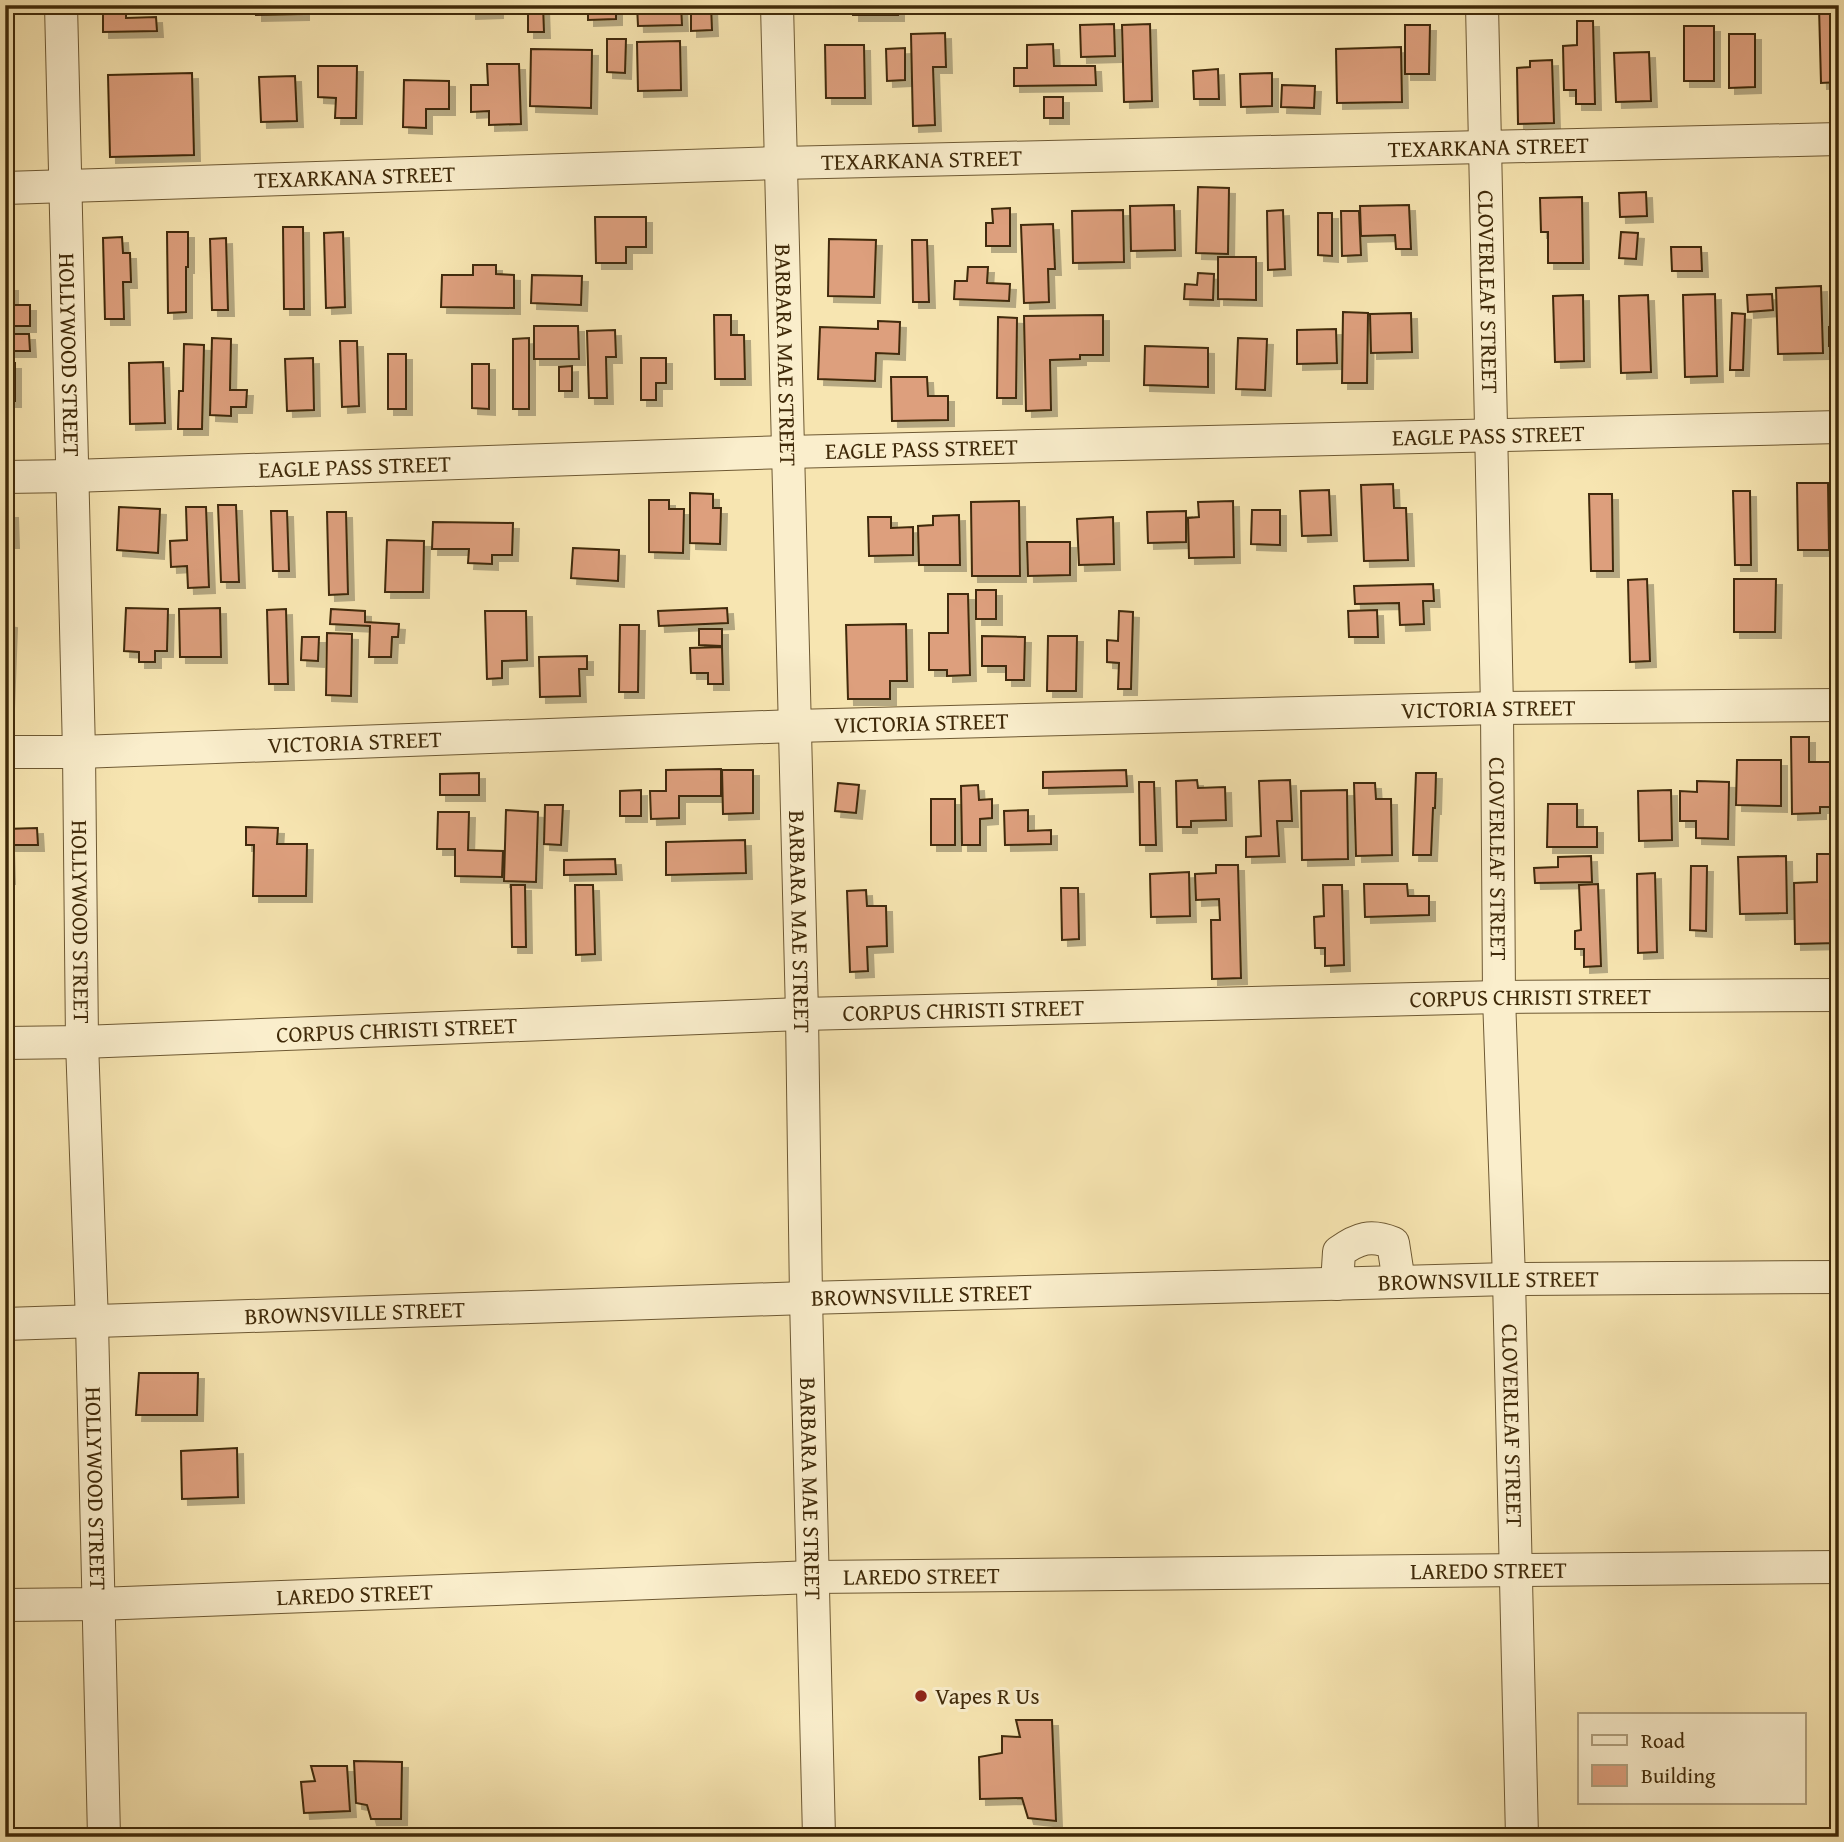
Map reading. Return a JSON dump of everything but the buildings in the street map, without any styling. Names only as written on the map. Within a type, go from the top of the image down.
[{"type":"street","name":"HOLLYWOOD STREET","points":[[61,5],[79,752],[82,1042],[92,1323],[104,1837]]},
{"type":"street","name":"BARBARA MAE STREET","points":[[777,5],[819,1837]]},
{"type":"street","name":"CLOVERLEAF STREET","points":[[1482,5],[1497,708],[1499,997],[1509,1279],[1522,1837]]},
{"type":"street","name":"TEXARKANA STREET","points":[[5,188],[781,163],[1839,139]]},
{"type":"street","name":"EAGLE PASS STREET","points":[[5,477],[787,452],[1839,427]]},
{"type":"street","name":"VICTORIA STREET","points":[[5,752],[79,752],[794,726],[1497,708],[1839,705]]},
{"type":"street","name":"CORPUS CHRISTI STREET","points":[[5,1043],[802,1014],[1499,997],[1839,995]]},
{"type":"street","points":[[1337,1284],[1339,1252],[1360,1240],[1378,1237],[1392,1243],[1399,1282]]},
{"type":"street","name":"BROWNSVILLE STREET","points":[[5,1324],[1509,1279],[1839,1277]]},
{"type":"street","name":"LAREDO STREET","points":[[5,1605],[98,1604],[813,1577],[1839,1567]]},
{"type":"place","name":"Vapes R Us","points":[[921,1696]]}]
